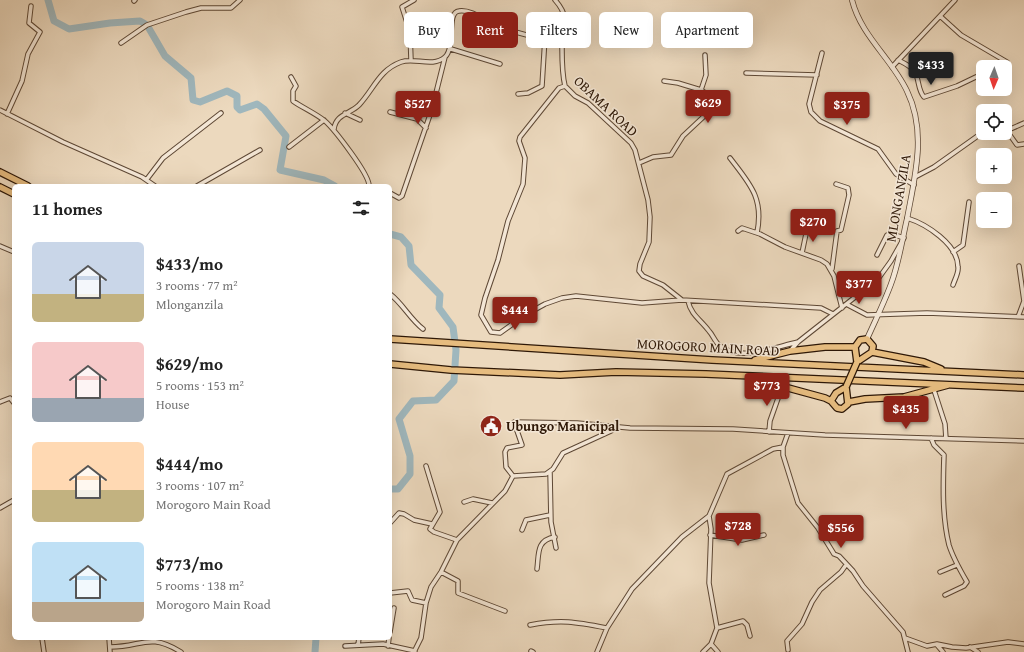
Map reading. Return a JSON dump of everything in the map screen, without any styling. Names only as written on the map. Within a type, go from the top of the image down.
[{"type":"highway","points":[[0,172],[24,184]]},
{"type":"highway","points":[[0,187],[12,193]]},
{"type":"highway","name":"MOROGORO MAIN ROAD","points":[[392,339],[742,362],[1024,375]]},
{"type":"highway","points":[[849,402],[846,387],[857,362],[856,347],[860,340],[867,340],[873,346],[872,352]]},
{"type":"highway","points":[[742,362],[767,358],[790,351],[825,347],[856,347]]},
{"type":"highway","points":[[857,362],[872,352],[924,362],[945,371]]},
{"type":"highway","name":"MOROGORO MAIN ROAD","points":[[392,364],[451,370],[560,375],[616,372],[742,375],[1024,388]]},
{"type":"highway","points":[[742,375],[782,387],[808,392],[832,401]]},
{"type":"highway","points":[[846,387],[832,397],[834,406],[842,409],[849,402],[865,399],[904,398],[952,384]]},
{"type":"street","points":[[121,43],[147,26],[197,9],[231,8],[240,0]]},
{"type":"street","points":[[410,60],[410,32],[402,7],[414,0]]},
{"type":"street","name":"OBAMA ROAD","points":[[555,0],[559,2],[565,20],[562,46],[565,86],[575,96],[588,103],[631,143],[639,163],[648,200],[650,217],[649,242],[640,264],[640,271],[643,276],[663,285],[682,300]]},
{"type":"street","name":"MLONGANZILA","points":[[852,0],[861,22],[905,86],[914,106],[917,121],[918,156],[904,238],[892,283],[867,340]]},
{"type":"street","points":[[892,67],[955,0]]},
{"type":"street","points":[[7,114],[22,81],[28,54],[40,32],[29,23],[32,6]]},
{"type":"street","points":[[334,129],[336,121],[344,114],[358,106],[383,73],[400,63],[410,60],[436,62],[445,57],[451,49],[451,25],[453,15],[459,11],[465,11],[518,33],[526,35]]},
{"type":"street","points":[[940,16],[961,35],[1004,60]]},
{"type":"street","points":[[518,94],[528,93],[542,86],[545,48]]},
{"type":"street","points":[[451,49],[500,64]]},
{"type":"street","points":[[822,53],[809,109],[815,117],[878,149],[896,174],[914,185]]},
{"type":"street","points":[[700,90],[706,75],[705,54]]},
{"type":"street","points":[[392,195],[399,198],[402,196],[426,128],[444,69],[445,57]]},
{"type":"street","points":[[898,60],[909,65],[915,72],[924,96],[958,86],[976,77]]},
{"type":"street","points":[[746,73],[817,75]]},
{"type":"street","points":[[291,77],[296,86],[293,91],[293,101],[324,120],[334,129],[367,176],[369,184]]},
{"type":"street","points":[[639,163],[652,157],[671,155],[683,136],[712,111],[716,104],[716,100],[700,90],[678,83],[664,81]]},
{"type":"street","points":[[565,86],[559,88],[520,136],[519,141],[525,158],[523,184],[508,221],[498,260],[485,298],[482,315],[491,332],[500,333],[525,315],[545,304],[562,298],[576,296],[642,303],[682,300],[821,308],[833,314]]},
{"type":"street","points":[[0,110],[63,142],[147,180],[152,184]]},
{"type":"street","points":[[390,112],[417,119],[426,128]]},
{"type":"street","points":[[147,180],[163,158],[221,113]]},
{"type":"street","points":[[344,114],[360,120]]},
{"type":"street","points":[[289,147],[324,120]]},
{"type":"street","points":[[1012,128],[1024,123]]},
{"type":"street","points":[[915,177],[934,167],[976,138]]},
{"type":"street","points":[[1012,139],[1017,145],[1024,144]]},
{"type":"street","points":[[200,184],[260,150]]},
{"type":"street","points":[[730,158],[753,189],[756,196],[759,210],[757,233]]},
{"type":"street","points":[[836,184],[848,188],[849,195],[841,230],[837,231],[832,269],[842,308]]},
{"type":"street","points":[[953,252],[963,245],[969,202]]},
{"type":"street","points":[[907,218],[919,222],[932,230],[941,237],[956,256],[959,268],[953,285]]},
{"type":"street","points":[[738,231],[742,228],[757,233],[785,248],[821,260],[832,269]]},
{"type":"street","points":[[802,253],[807,228]]},
{"type":"street","points":[[790,351],[798,342],[878,279],[891,261],[904,238],[895,235],[887,235],[877,255]]},
{"type":"street","points":[[0,246],[12,251]]},
{"type":"street","points":[[1018,317],[1024,301],[1019,266]]},
{"type":"street","points":[[392,296],[405,308],[414,322],[423,329]]},
{"type":"street","points":[[688,301],[692,312],[696,317],[719,345],[728,350],[748,353],[798,342]]},
{"type":"street","points":[[848,304],[864,314],[927,313],[1024,317]]},
{"type":"street","points":[[769,432],[770,421],[782,387]]},
{"type":"street","points":[[934,390],[945,424],[946,439]]},
{"type":"street","points":[[0,402],[10,398],[12,400]]},
{"type":"street","points":[[550,472],[541,475],[513,476],[506,469],[505,456],[507,448],[522,445],[514,422],[577,422],[615,427],[733,429],[788,433],[1024,441]]},
{"type":"street","points":[[556,548],[550,515],[550,472],[563,453],[615,427]]},
{"type":"street","points":[[788,433],[783,447],[794,495],[820,530],[834,554],[839,556],[853,571],[863,586],[903,632],[908,652]]},
{"type":"street","points":[[931,438],[934,445],[944,455],[944,509],[949,546],[967,582],[964,586],[945,595]]},
{"type":"street","points":[[703,652],[711,644],[717,628],[709,583],[709,516],[727,474],[773,449],[783,447]]},
{"type":"street","points":[[426,466],[440,512],[430,529],[434,532],[457,540]]},
{"type":"street","points":[[345,646],[388,646],[414,651],[421,638],[426,603],[431,587],[441,572],[457,540],[505,491],[513,476]]},
{"type":"street","points":[[464,502],[473,499],[492,503]]},
{"type":"street","points":[[0,508],[12,501]]},
{"type":"street","points":[[392,520],[398,513],[404,514],[414,520],[432,524]]},
{"type":"street","points":[[522,530],[526,520],[550,515]]},
{"type":"street","points":[[597,652],[607,628],[637,583],[682,537],[709,516]]},
{"type":"street","points":[[820,530],[837,519]]},
{"type":"street","points":[[710,535],[742,540],[764,535]]},
{"type":"street","points":[[537,569],[539,547],[545,540],[555,537]]},
{"type":"street","points":[[940,572],[957,564]]},
{"type":"street","points":[[788,650],[787,641],[802,624],[812,602],[820,590],[841,572],[846,565]]},
{"type":"street","points":[[441,572],[458,581],[458,593],[505,611]]},
{"type":"street","points":[[392,593],[408,591],[412,600],[426,603]]},
{"type":"street","points":[[392,620],[394,608]]},
{"type":"street","points":[[717,628],[744,620],[750,636]]},
{"type":"street","points":[[530,625],[554,621],[566,621],[607,628]]},
{"type":"street","points":[[905,638],[927,646],[937,644],[952,647],[970,647],[1008,642],[1024,644]]},
{"type":"street","points":[[42,640],[44,652]]},
{"type":"street","points":[[109,640],[110,652]]},
{"type":"street","points":[[358,645],[359,640]]},
{"type":"street","points":[[388,646],[389,640]]},
{"type":"street","points":[[110,647],[127,646],[155,641],[169,645],[181,652]]},
{"type":"street","points":[[711,644],[718,652]]},
{"type":"street","points":[[937,644],[943,652]]},
{"type":"street","points":[[970,647],[978,652]]},
{"type":"waterway","points":[[48,0],[54,21],[69,29],[110,23],[140,21],[147,25],[165,56],[191,78],[193,100],[200,102],[227,91],[237,96],[237,107],[240,110],[257,104],[264,109],[286,136],[280,170],[324,180],[331,184]]},
{"type":"waterway","points":[[392,235],[401,237],[409,246],[411,265],[440,295],[439,308],[453,327],[456,350],[454,381],[436,400],[413,401],[399,419],[410,456],[410,474],[398,489],[392,489]]},
{"type":"waterway","points":[[315,652],[316,640]]},
{"type":"place","name":"Ubungo Manicipal","points":[[491,426]]}]
